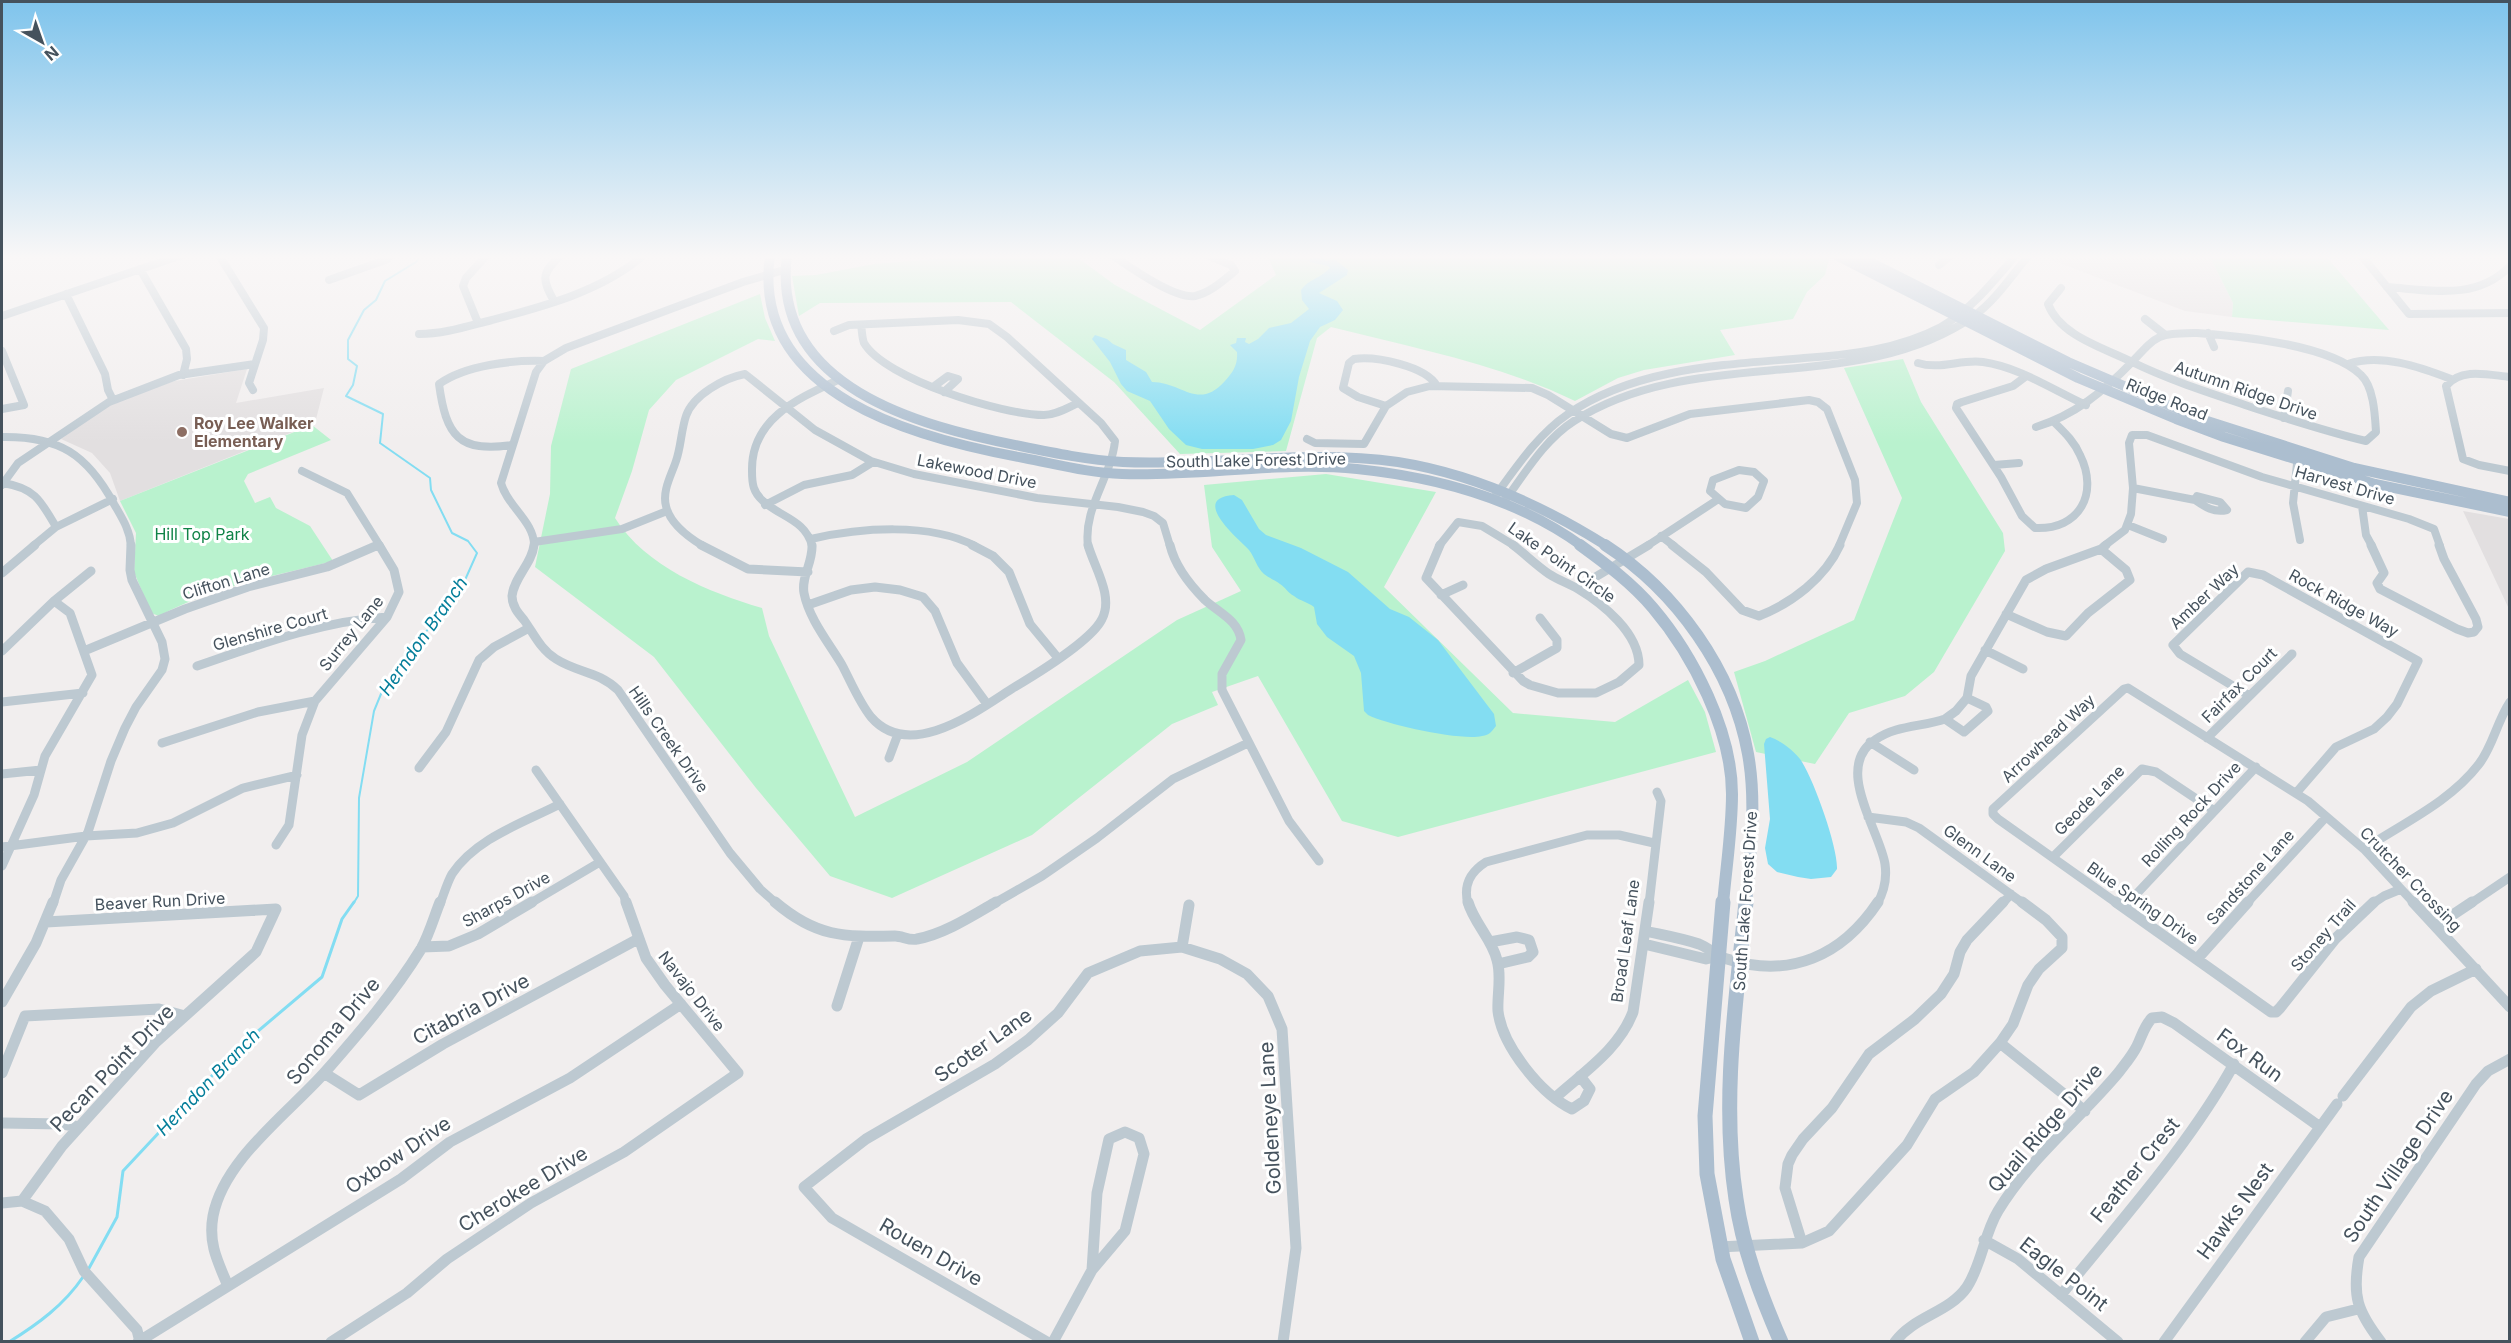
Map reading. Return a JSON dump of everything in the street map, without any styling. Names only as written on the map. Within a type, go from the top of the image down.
[{"type":"main road","name":"South Lake Forest Drive","points":[[776,318],[782,335],[805,367],[825,386],[862,410],[917,434],[975,450],[1109,467]]},
{"type":"main road","name":"South Lake Forest Drive","points":[[792,318],[798,332],[838,380],[884,406],[940,429],[1149,474],[1317,468],[1357,469],[1424,478],[1502,496],[1620,564],[1670,601],[1707,651],[1730,693],[1745,740],[1750,771],[1752,836],[1735,1032],[1731,1148],[1736,1200],[1746,1246],[1760,1293],[1781,1341]]},
{"type":"main road","name":"Ridge Road","points":[[1967,318],[2107,386],[2224,437],[2401,480],[2510,502]]},
{"type":"main road","name":"Ridge Road","points":[[2297,456],[2375,484],[2510,512]]},
{"type":"main road","name":"South Lake Forest Drive","points":[[1620,564],[1684,649],[1704,686],[1728,756],[1732,794],[1704,1138],[1708,1194],[1719,1247],[1736,1303],[1752,1341]]},
{"type":"street","points":[[78,318],[105,374],[108,390],[113,400]]},
{"type":"street","points":[[168,318],[186,349],[188,359],[183,375]]},
{"type":"street","points":[[254,390],[249,382],[264,335],[263,324],[259,318]]},
{"type":"street","points":[[476,318],[478,323]]},
{"type":"street","points":[[419,334],[434,334],[496,318]]},
{"type":"street","points":[[649,318],[566,348],[544,361],[532,382],[512,445],[502,486],[505,497],[530,530],[534,542],[622,530],[667,511],[687,535],[733,562],[760,571],[808,572]]},
{"type":"street","points":[[1502,496],[1540,438],[1574,410],[1620,387],[1674,372],[1876,356],[1911,347],[1961,318]]},
{"type":"street","name":"Autumn Ridge Drive","points":[[2055,318],[2072,332],[2132,363],[2193,387],[2283,418],[2347,437],[2371,440],[2376,428],[2369,385],[2364,377],[2348,364]]},
{"type":"street","points":[[2145,319],[2164,334]]},
{"type":"street","points":[[834,331],[843,326],[861,325],[958,320],[986,323],[1007,337],[1114,436],[1115,449],[1094,506],[1088,540],[1109,615],[1093,633],[1058,658],[945,729],[917,735],[898,734],[879,725],[870,715],[808,605],[803,591],[813,555],[811,539],[796,521],[765,505],[752,486],[754,450],[764,425],[787,406],[838,380]]},
{"type":"street","points":[[861,325],[859,332],[861,340],[874,352],[904,374],[944,392],[984,405],[1041,415],[1058,412],[1078,404]]},
{"type":"street","points":[[2036,427],[2054,422],[2086,405],[2132,363],[2147,344],[2164,334],[2179,332],[2208,333],[2270,342],[2329,356],[2348,364],[2357,361],[2376,361],[2425,369],[2451,379],[2466,375],[2510,377]]},
{"type":"street","points":[[2208,333],[2214,347]]},
{"type":"street","points":[[2,351],[24,405],[2,409]]},
{"type":"street","points":[[1502,496],[1554,438],[1584,416],[1621,396],[1666,381],[1849,357]]},
{"type":"street","points":[[1386,406],[1358,397],[1343,388],[1350,361],[1356,358],[1424,373],[1432,377],[1437,386]]},
{"type":"street","points":[[512,445],[480,447],[456,438],[450,428],[439,384],[451,377],[503,364],[530,359],[544,361]]},
{"type":"street","points":[[1918,363],[1934,367],[1963,362],[1981,362],[2025,377],[2086,405]]},
{"type":"street","points":[[2,484],[18,463],[113,400],[183,375],[255,364]]},
{"type":"street","name":"Lakewood Drive","points":[[667,511],[665,495],[679,454],[687,414],[699,399],[745,374],[833,442],[873,462],[918,476],[1148,513],[1162,521],[1167,530],[1173,555],[1181,570],[1204,599],[1236,625],[1241,635],[1241,643],[1223,669],[1220,686],[1289,821],[1319,861]]},
{"type":"street","points":[[933,387],[948,376],[956,377],[958,380],[944,392]]},
{"type":"street","points":[[2025,377],[2013,387],[1962,402],[1956,406],[1994,465],[2022,516],[2036,528],[2054,526],[2069,520],[2081,511],[2087,496],[2085,468],[2080,454],[2071,439],[2054,422]]},
{"type":"street","points":[[2451,379],[2446,386],[2446,392],[2462,457],[2465,460],[2510,471]]},
{"type":"street","points":[[1307,439],[1315,442],[1364,444],[1370,437],[1377,416],[1386,406],[1417,388],[1437,386],[1464,388],[1523,386],[1541,391],[1616,436],[1627,438],[1677,417],[1706,411],[1809,400],[1818,402],[1827,409],[1855,480],[1857,503],[1834,558],[1818,579],[1772,611],[1754,616],[1742,610],[1706,572],[1661,536]]},
{"type":"street","points":[[2283,418],[2288,391]]},
{"type":"street","name":"Harvest Drive","points":[[2133,488],[2129,443],[2132,435],[2139,433],[2294,487],[2362,506],[2426,524],[2434,530],[2444,559],[2476,619],[2478,627],[2474,632],[2468,633],[2457,629],[2380,589],[2377,583],[2384,573],[2366,535],[2362,506]]},
{"type":"street","points":[[2,437],[27,437],[50,441],[69,450],[93,468],[113,499],[131,540],[129,567],[132,579],[164,645],[163,667],[141,698],[121,736],[102,782],[95,815],[86,836],[62,878],[46,922],[2,1002]]},
{"type":"street","points":[[2297,456],[2294,513],[2301,540]]},
{"type":"street","points":[[765,505],[804,485],[852,476],[873,462]]},
{"type":"street","points":[[1994,465],[2019,464]]},
{"type":"street","points":[[1745,470],[1763,478],[1763,489],[1750,506],[1737,507],[1717,500],[1710,491],[1710,483],[1724,474],[1745,470]]},
{"type":"street","name":"Surrey Lane","points":[[276,845],[289,825],[302,735],[315,701],[387,617],[396,601],[398,583],[394,570],[346,493],[302,471]]},
{"type":"street","points":[[2,484],[24,486],[34,492],[41,498],[56,527]]},
{"type":"street","points":[[1645,931],[1706,946],[1719,956],[1741,963],[1784,968],[1809,963],[1845,939],[1879,903],[1886,888],[1885,862],[1868,817],[1857,774],[1858,761],[1863,750],[1870,742],[1891,731],[1933,724],[1956,711],[1966,698],[1971,676],[2020,588],[2035,574],[2101,549],[2117,538],[2128,525],[2133,488],[2195,501]]},
{"type":"street","points":[[2,573],[56,527],[113,499]]},
{"type":"street","points":[[1577,588],[1620,564],[1717,500]]},
{"type":"street","name":"Lake Point Circle","points":[[1461,522],[1502,537],[1519,548],[1546,572],[1577,588],[1601,606],[1625,632],[1638,651],[1639,665],[1610,687],[1593,693],[1533,687],[1513,673],[1441,595],[1425,576],[1447,534],[1454,525],[1461,522]]},
{"type":"street","points":[[2128,525],[2163,539]]},
{"type":"street","points":[[811,539],[850,531],[891,530],[941,537],[982,550],[1004,566],[1011,575],[1030,624],[1044,644],[1058,658]]},
{"type":"street","name":"Hills Creek Drive","points":[[534,542],[530,560],[517,582],[512,598],[538,643],[553,657],[598,674],[618,690],[730,853],[760,889],[806,925],[825,933],[859,937],[900,936],[915,940],[961,922],[1042,876],[1097,838],[1173,779],[1248,743]]},
{"type":"street","name":"Clifton Lane","points":[[84,651],[185,609],[248,587],[327,567],[378,545]]},
{"type":"street","points":[[2006,614],[2047,632],[2066,636],[2088,613],[2130,580],[2126,570],[2101,549]]},
{"type":"street","points":[[2,651],[54,601],[91,571]]},
{"type":"street","name":"Amber Way","points":[[2248,695],[2180,654],[2173,645],[2248,572],[2255,572]]},
{"type":"street","name":"Rock Ridge Way","points":[[2255,572],[2418,662],[2397,704],[2387,717],[2374,729],[2336,747],[2297,792]]},
{"type":"street","points":[[1441,595],[1463,585]]},
{"type":"street","points":[[808,605],[851,590],[875,587],[900,590],[923,597],[935,611],[957,663],[987,704]]},
{"type":"street","points":[[2,866],[6,847],[34,795],[45,756],[84,693],[92,675],[70,613],[54,601]]},
{"type":"street","name":"Glenshire Court","points":[[197,666],[249,648],[358,619],[387,617]]},
{"type":"street","points":[[1513,673],[1557,648],[1557,640],[1540,618]]},
{"type":"street","points":[[419,768],[434,752],[446,732],[479,660],[494,647],[529,628]]},
{"type":"street","points":[[1985,650],[2023,669]]},
{"type":"street","name":"Fairfax Court","points":[[2207,738],[2292,654]]},
{"type":"street","name":"Crutcher Crossing","points":[[2128,688],[2297,792],[2364,849],[2510,1007]]},
{"type":"street","name":"Arrowhead Way","points":[[1993,814],[1993,809],[2124,689],[2128,688]]},
{"type":"street","points":[[2,702],[84,693]]},
{"type":"street","points":[[1945,719],[1964,732],[1988,711],[1986,707],[1966,698]]},
{"type":"street","points":[[162,743],[258,712],[315,701]]},
{"type":"street","points":[[2364,849],[2431,805],[2470,775],[2488,748],[2503,711],[2510,702]]},
{"type":"street","points":[[889,758],[898,734]]},
{"type":"street","points":[[1870,742],[1914,770]]},
{"type":"street","name":"Rolling Rock Drive","points":[[2124,908],[2213,810],[2256,767]]},
{"type":"street","name":"Geode Lane","points":[[2053,857],[2142,769],[2149,769],[2213,810]]},
{"type":"street","points":[[2,774],[41,770]]},
{"type":"street","name":"Navajo Drive","points":[[536,770],[624,896],[646,958],[738,1073]]},
{"type":"street","points":[[6,847],[86,836],[137,833],[173,823],[243,788],[297,775]]},
{"type":"street","name":"Broad Leaf Lane","points":[[1556,1097],[1615,1045],[1627,1028],[1633,1012],[1644,944],[1654,843],[1661,801],[1657,792]]},
{"type":"street","name":"Sonoma Drive","points":[[228,1286],[211,1244],[213,1216],[225,1182],[250,1150],[324,1073],[374,1016],[422,947],[451,876],[462,861],[477,847],[560,804]]},
{"type":"street","name":"Blue Spring Drive","points":[[1993,814],[2271,1012],[2276,1012]]},
{"type":"street","name":"Glenn Lane","points":[[1868,817],[1906,822],[1919,828],[2046,920],[2062,937],[2062,948],[2039,969],[2028,984],[2013,1024],[2000,1043]]},
{"type":"street","name":"Sandstone Lane","points":[[2197,959],[2326,817]]},
{"type":"street","points":[[1580,1076],[1590,1089],[1589,1095],[1579,1106],[1572,1109],[1556,1097],[1518,1059],[1508,1045],[1498,1015],[1498,964],[1490,942],[1467,900],[1468,879],[1477,867],[1486,862],[1587,835],[1619,835],[1654,843]]},
{"type":"street","name":"Sharps Drive","points":[[422,947],[449,946],[478,934],[600,862]]},
{"type":"street","points":[[2436,926],[2510,877]]},
{"type":"street","name":"Stoney Trail","points":[[2276,1012],[2358,912],[2390,892],[2402,889]]},
{"type":"street","points":[[1802,1243],[1785,1188],[1788,1164],[1792,1155],[1803,1139],[1832,1108],[1869,1054],[1915,1019],[1941,994],[1954,974],[1960,952],[1967,940],[2011,894]]},
{"type":"street","points":[[1182,947],[1189,904]]},
{"type":"street","name":"Beaver Run Drive","points":[[46,922],[276,909]]},
{"type":"street","name":"Pecan Point Drive","points":[[22,1201],[62,1146],[155,1043],[256,952],[276,909]]},
{"type":"street","points":[[1490,942],[1519,936],[1527,938],[1533,944],[1533,951],[1528,957],[1498,964]]},
{"type":"street","points":[[837,1006],[859,937]]},
{"type":"street","name":"Citabria Drive","points":[[324,1073],[359,1095],[396,1070],[494,1015],[531,999],[638,939]]},
{"type":"street","points":[[1644,944],[1706,959],[1719,956]]},
{"type":"street","name":"Scoter Lane","points":[[804,1187],[866,1139],[995,1064],[1028,1040],[1058,1013],[1088,973],[1140,951],[1182,947]]},
{"type":"street","name":"Goldeneye Lane","points":[[1182,947],[1220,959],[1247,974],[1268,996],[1282,1029],[1296,1248],[1283,1341]]},
{"type":"street","name":"Hawks Nest","points":[[2164,1341],[2411,1006],[2431,991],[2476,969]]},
{"type":"street","name":"Oxbow Drive","points":[[139,1341],[400,1179],[450,1142],[570,1078],[681,1004]]},
{"type":"street","points":[[2,1073],[25,1016],[159,1009],[185,1016]]},
{"type":"street","name":"Fox Run","points":[[2153,1014],[2169,1020],[2320,1127]]},
{"type":"street","name":"Quail Ridge Drive","points":[[1895,1341],[1911,1323],[1947,1305],[1966,1288],[1990,1224],[2001,1207],[2031,1168],[2124,1067],[2153,1014]]},
{"type":"street","points":[[1719,1247],[1802,1243],[1820,1237],[1838,1223],[1907,1145],[1935,1099],[1974,1072],[2000,1043],[2085,1111]]},
{"type":"street","name":"South Village Drive","points":[[2381,1341],[2358,1309],[2353,1287],[2359,1257],[2476,1084],[2488,1071],[2508,1062]]},
{"type":"street","name":"Feather Crest","points":[[2061,1295],[2193,1129],[2218,1093],[2234,1064]]},
{"type":"street","name":"Cherokee Drive","points":[[331,1341],[407,1293],[447,1259],[531,1203],[624,1152],[738,1073]]},
{"type":"street","points":[[2,1123],[63,1124],[79,1127]]},
{"type":"street","points":[[1053,1341],[1092,1270],[1125,1231],[1144,1155],[1139,1138],[1125,1132],[1109,1139],[1097,1193],[1092,1270]]},
{"type":"street","name":"Rouen Drive","points":[[804,1187],[832,1218],[1047,1341]]},
{"type":"street","points":[[2,1203],[22,1201],[45,1211],[69,1239],[84,1271],[114,1302],[136,1330],[139,1341]]},
{"type":"street","name":"Eagle Point","points":[[1984,1240],[2018,1259],[2118,1341]]},
{"type":"street","points":[[2305,1341],[2320,1319],[2358,1309]]},
{"type":"shaded area","name":"Roy Lee Walker Elementary","points":[[247,369],[236,403],[324,388],[315,423],[120,501],[110,473],[92,453],[61,439],[100,410],[169,382]]},
{"type":"shaded area","points":[[2463,511],[2509,519],[2509,609]]},
{"type":"green space","points":[[700,318],[765,318],[775,341],[758,339],[676,380],[649,410],[632,471],[615,518],[643,550],[661,564],[700,585],[762,608],[769,636],[855,817],[967,762],[1177,620],[1241,591],[1212,547],[1204,485],[1326,474],[1436,492],[1384,587],[1513,713],[1615,722],[1688,680],[1705,712],[1716,752],[1398,837],[1342,821],[1258,676],[1212,692],[1218,705],[1172,724],[1032,835],[892,898],[830,876],[756,788],[654,657],[535,567],[550,494],[551,446],[571,369]]},
{"type":"green space","points":[[1031,318],[1177,318],[1200,330],[1217,318],[1794,318],[1720,330],[1735,355],[1644,370],[1618,378],[1575,401],[1486,367],[1331,327],[1317,338],[1286,451],[1180,454],[1114,382]]},
{"type":"green space","points":[[2240,318],[2378,318],[2389,330]]},
{"type":"green space","points":[[1903,359],[1921,402],[2003,533],[2005,551],[1934,672],[1905,696],[1849,713],[1815,764],[1756,752],[1734,672],[1765,661],[1854,620],[1902,498],[1844,368]]},
{"type":"green space","name":"Hill Top Park","points":[[312,425],[331,440],[248,474],[244,481],[255,503],[270,497],[276,508],[310,526],[333,561],[222,590],[200,597],[159,616],[151,613],[134,572],[136,533],[120,501]]},
{"type":"water","points":[[1298,318],[1337,318],[1320,327],[1310,341],[1299,377],[1291,421],[1281,440],[1273,445],[1253,449],[1202,449],[1186,445],[1169,429],[1150,401],[1127,391],[1110,362],[1092,339],[1095,335],[1126,350],[1126,360],[1146,372],[1152,382],[1163,383],[1190,393],[1206,394],[1215,390],[1233,371],[1237,361],[1237,352],[1230,345],[1236,343],[1237,338],[1246,338],[1245,342],[1249,344],[1269,328],[1291,323]]},
{"type":"water","points":[[1234,495],[1242,500],[1259,529],[1266,535],[1301,548],[1348,572],[1390,609],[1409,617],[1438,640],[1494,714],[1496,726],[1492,731],[1489,734],[1472,737],[1442,734],[1391,723],[1368,715],[1364,711],[1361,673],[1354,656],[1327,637],[1317,624],[1314,607],[1292,595],[1282,585],[1262,572],[1249,550],[1221,520],[1216,511],[1216,503],[1221,498]]},
{"type":"water","points":[[1770,737],[1782,743],[1800,759],[1811,781],[1824,812],[1836,859],[1837,869],[1831,877],[1811,879],[1798,877],[1777,872],[1768,864],[1765,848],[1770,819],[1764,744]]},
{"type":"waterway","name":"Herndon Branch","points":[[353,904],[358,896],[359,798],[374,711],[383,689],[465,580],[477,553],[468,541],[452,533],[431,490],[430,478],[380,443],[383,414],[346,396],[353,385],[357,366],[348,359],[348,340],[360,318]]},
{"type":"waterway","name":"Herndon Branch","points":[[88,1270],[117,1217],[123,1171],[238,1048],[322,977],[342,919],[354,902]]},
{"type":"waterway","name":"Herndon Branch","points":[[9,1342],[50,1313],[83,1277]]},
{"type":"place","name":"Roy Lee Walker Elementary","points":[[182,432]]}]
